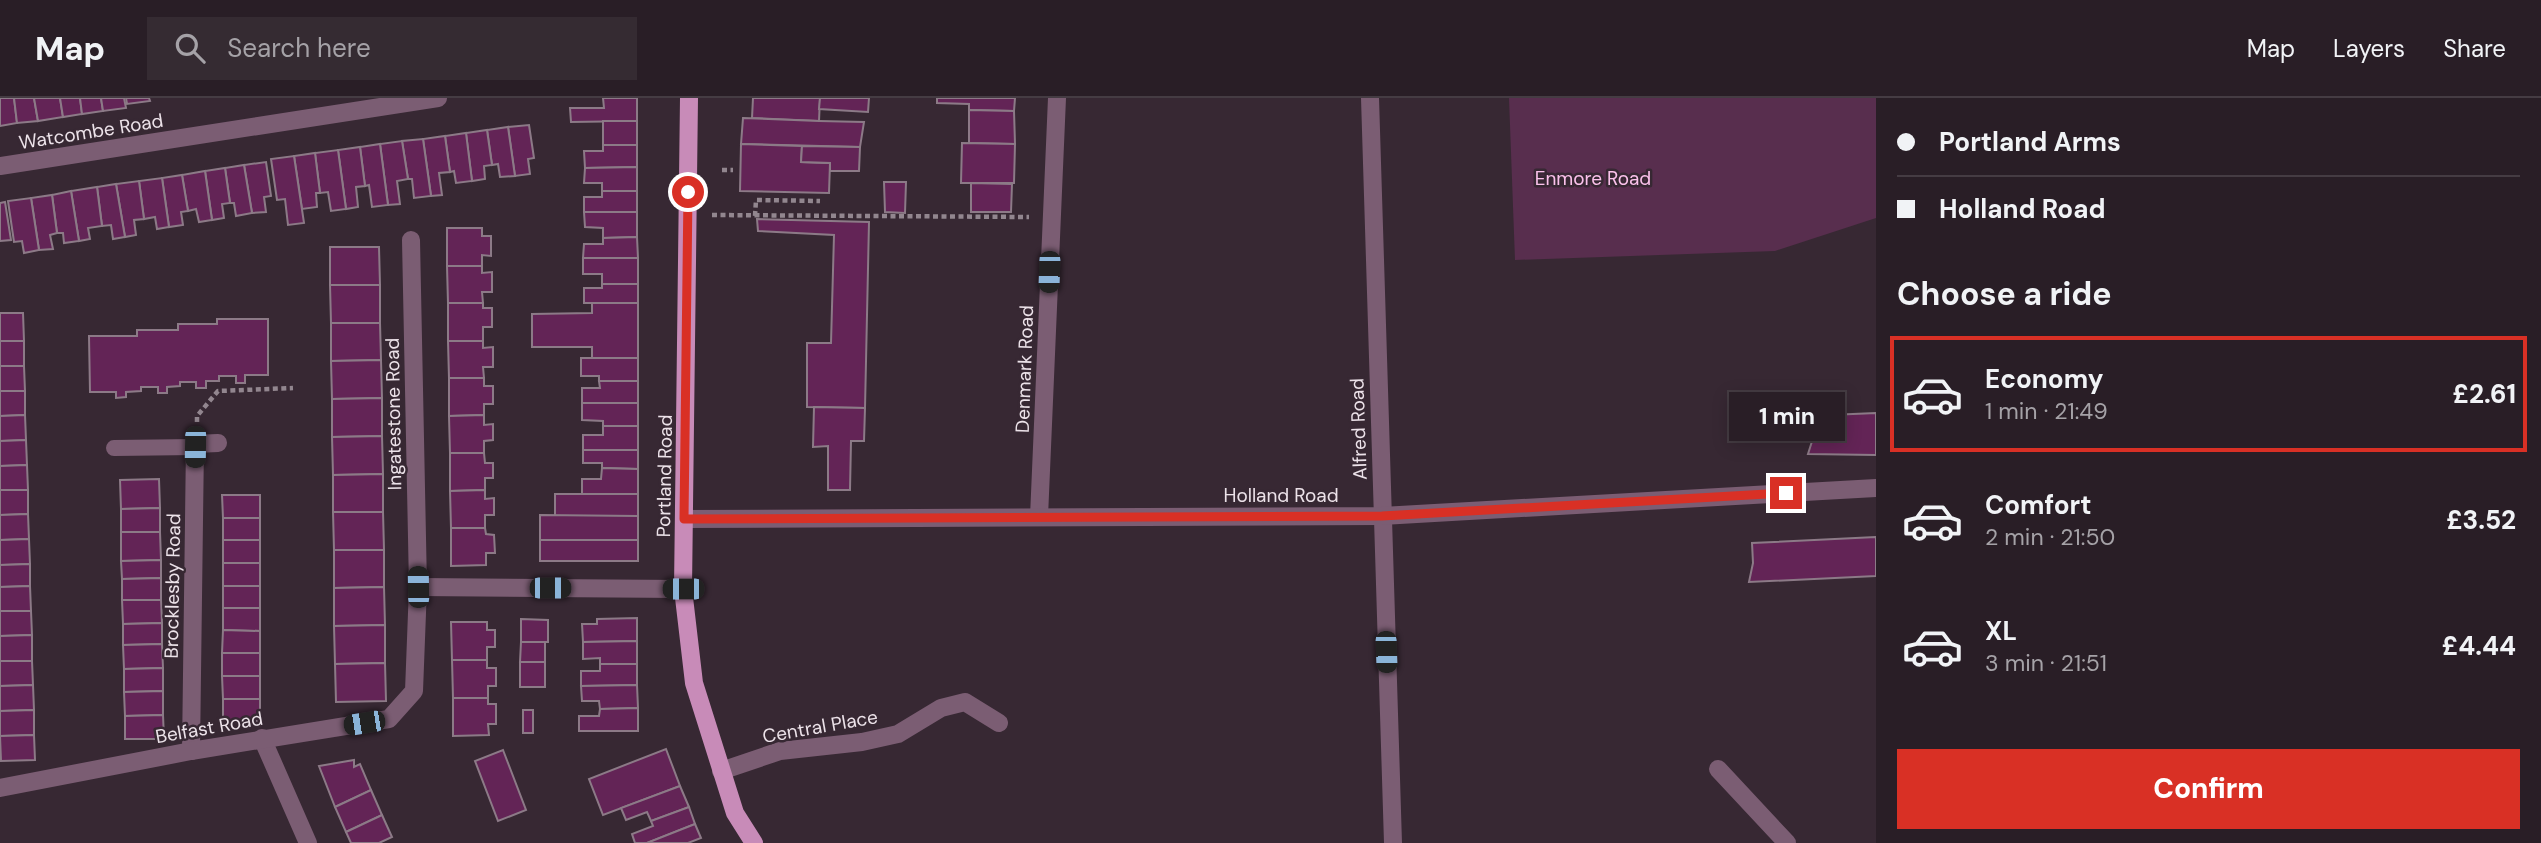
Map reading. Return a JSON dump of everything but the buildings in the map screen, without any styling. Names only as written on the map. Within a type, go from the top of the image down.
[{"type":"main road","name":"Portland Road","points":[[689,98],[683,589],[694,683],[735,813],[754,843]]},
{"type":"street","name":"Watcombe Road","points":[[0,166],[438,98]]},
{"type":"street","name":"Denmark Road","points":[[1039,517],[1057,98]]},
{"type":"street","name":"Alfred Road","points":[[1370,98],[1393,843]]},
{"type":"street","name":"Ingatestone Road","points":[[411,240],[418,587],[414,691]]},
{"type":"street","points":[[195,446],[218,443]]},
{"type":"street","name":"Brocklesby Road","points":[[191,751],[195,446]]},
{"type":"street","name":"Holland Road","points":[[684,519],[1382,516],[1876,488]]},
{"type":"street","points":[[418,587],[683,589]]},
{"type":"street","name":"Belfast Road","points":[[0,788],[262,738],[390,719],[414,691]]},
{"type":"street","name":"Central Place","points":[[721,771],[780,751],[862,742],[898,733],[941,708],[965,702],[999,723]]},
{"type":"street","points":[[262,738],[308,843]]},
{"type":"street","points":[[1718,769],[1787,843]]},
{"type":"lane","points":[[114,448],[195,446]]},
{"type":"path","points":[[722,170],[733,170]]},
{"type":"path","points":[[755,216],[756,200],[820,201]]},
{"type":"path","points":[[688,215],[1051,217]]},
{"type":"path","points":[[195,446],[197,416],[218,391],[293,388]]},
{"type":"green space","name":"Enmore Road","points":[[1509,98],[1876,98],[1876,218],[1775,251],[1515,260]]},
{"type":"route","points":[[688,192],[684,519],[1382,516],[1786,493]]}]
